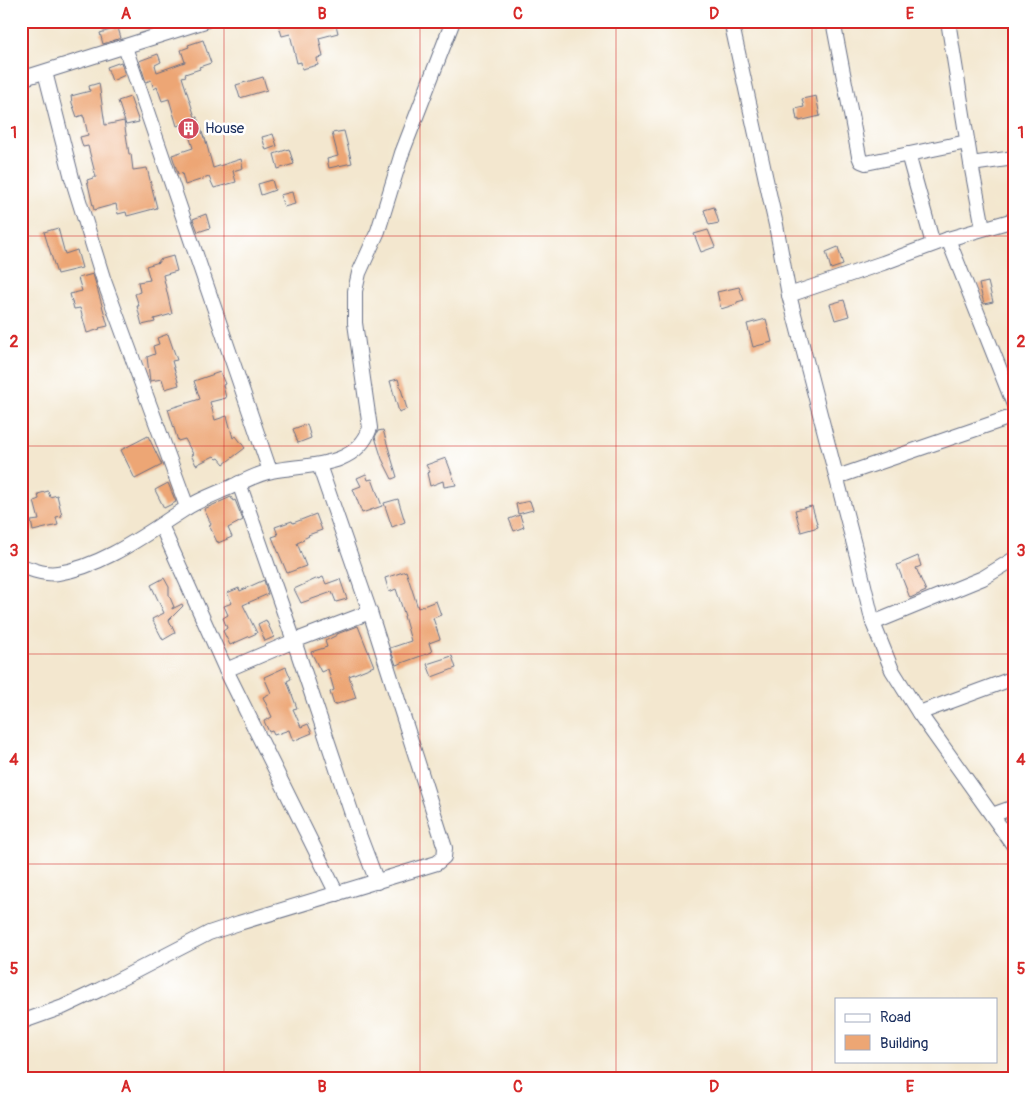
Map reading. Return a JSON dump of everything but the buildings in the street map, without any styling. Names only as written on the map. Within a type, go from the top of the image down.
[{"type":"street","points":[[21,79],[205,21]]},
{"type":"street","points":[[21,566],[42,573],[57,573],[90,564],[162,525],[187,508],[240,483],[270,471],[319,465],[341,458],[356,449],[367,437],[370,428],[355,323],[355,291],[359,273],[378,230],[402,153],[453,21]]},
{"type":"street","points":[[731,21],[776,226],[789,295],[873,623],[892,670],[919,713],[1014,846]]},
{"type":"street","points":[[833,21],[861,161],[866,163],[967,142]]},
{"type":"street","points":[[948,21],[983,228]]},
{"type":"street","points":[[125,47],[270,471]]},
{"type":"street","points":[[45,72],[72,178],[104,281],[187,508]]},
{"type":"street","points":[[908,154],[933,244]]},
{"type":"street","points":[[971,164],[1014,158]]},
{"type":"street","points":[[789,295],[933,244],[1014,220]]},
{"type":"street","points":[[948,239],[1010,384],[1014,405]]},
{"type":"street","points":[[837,477],[1014,416]]},
{"type":"street","points":[[21,1022],[63,1008],[209,933],[437,863],[444,857],[445,848],[370,612],[319,465]]},
{"type":"street","points":[[240,483],[355,823],[377,882]]},
{"type":"street","points":[[162,525],[226,670],[337,894]]},
{"type":"street","points":[[873,623],[983,578],[1014,558]]},
{"type":"street","points":[[226,670],[370,612]]},
{"type":"street","points":[[919,713],[1014,678]]},
{"type":"street","points":[[992,815],[1014,807]]},
{"type":"place","name":"House","points":[[189,128]]}]
